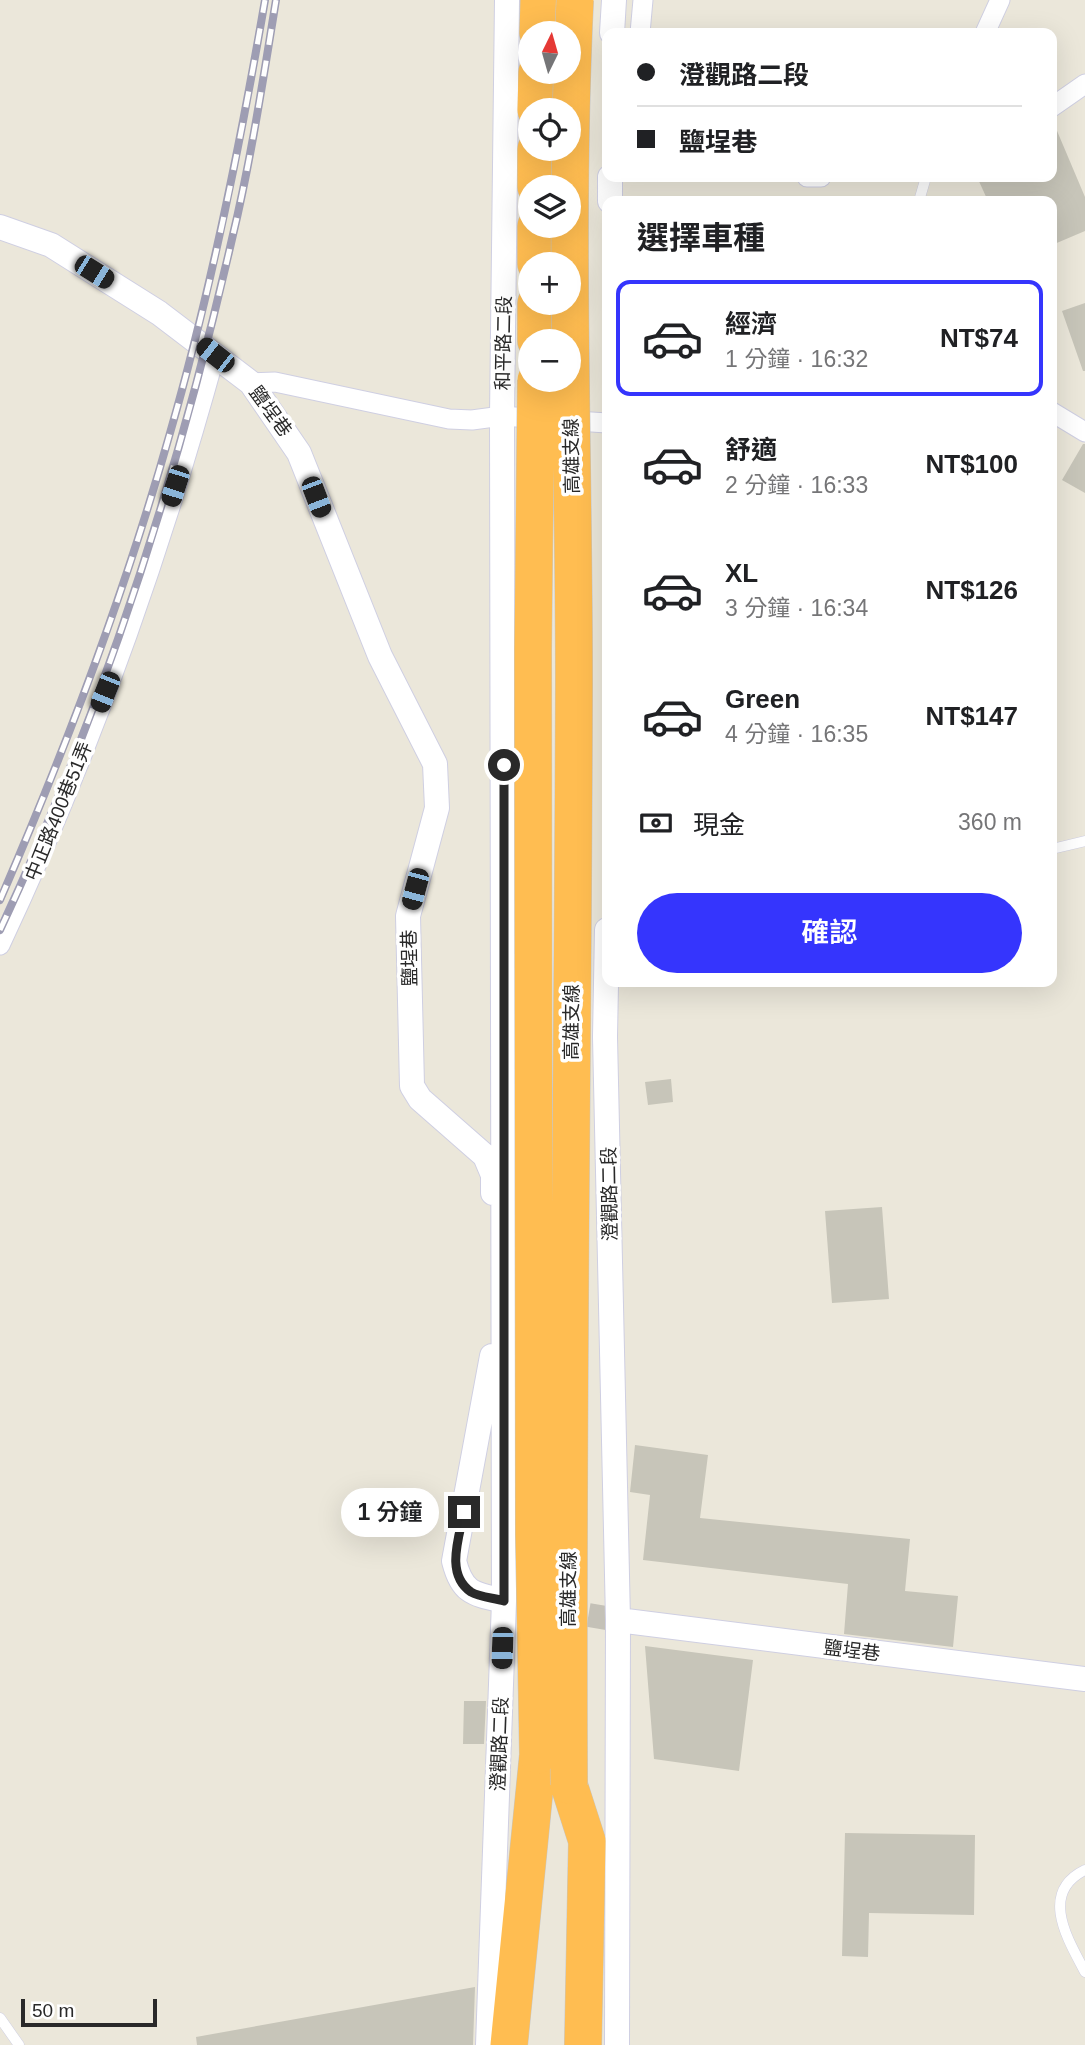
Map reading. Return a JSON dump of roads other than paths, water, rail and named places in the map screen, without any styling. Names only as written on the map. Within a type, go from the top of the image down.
[{"type":"highway","points":[[538,21],[539,0]]},
{"type":"highway","name":"高雄支線","points":[[562,2045],[569,1785],[568,1527],[574,678],[570,113],[575,0]]},
{"type":"highway","name":"高雄支線","points":[[531,2045],[538,1755],[534,1534],[533,719],[536,392]]},
{"type":"highway","points":[[509,2045],[538,1755]]},
{"type":"highway","points":[[569,1785],[587,1841],[583,2045]]},
{"type":"street","name":"和平路二段","points":[[503,686],[502,416],[507,0]]},
{"type":"street","points":[[612,28],[614,0]]},
{"type":"street","points":[[640,28],[643,0]]},
{"type":"street","points":[[987,28],[1000,0]]},
{"type":"street","points":[[1057,103],[1085,83]]},
{"type":"street","name":"鹽埕巷","points":[[0,227],[51,245],[159,313],[251,383],[299,453],[380,656],[435,764],[437,808],[408,916],[412,1086],[420,1099],[485,1156],[493,1175],[494,1343],[454,1561],[459,1579],[472,1593],[504,1601]]},
{"type":"street","name":"中正路400巷51弄","points":[[0,945],[33,874],[116,666],[215,355]]},
{"type":"street","points":[[251,383],[275,382],[449,419],[472,421],[502,416],[602,423]]},
{"type":"street","points":[[1057,415],[1085,432]]},
{"type":"street","name":"澄觀路二段","points":[[488,2045],[504,1601],[503,686]]},
{"type":"street","name":"澄觀路二段","points":[[606,987],[618,1620],[617,2045]]},
{"type":"street","name":"鹽埕巷","points":[[618,1620],[1085,1679]]},
{"type":"lane","points":[[1057,848],[1085,841]]},
{"type":"lane","points":[[1085,1870],[1070,1881],[1063,1896],[1060,1917],[1085,1972]]},
{"type":"lane","points":[[0,2018],[19,2045]]},
{"type":"tunnel","points":[[553,1609],[618,1620]]},
{"type":"railway","points":[[0,900],[93,670],[152,493],[185,380],[211,272],[235,164],[265,0]]},
{"type":"railway","points":[[0,930],[72,763],[134,591],[162,504],[211,328],[239,209],[276,0]]}]
